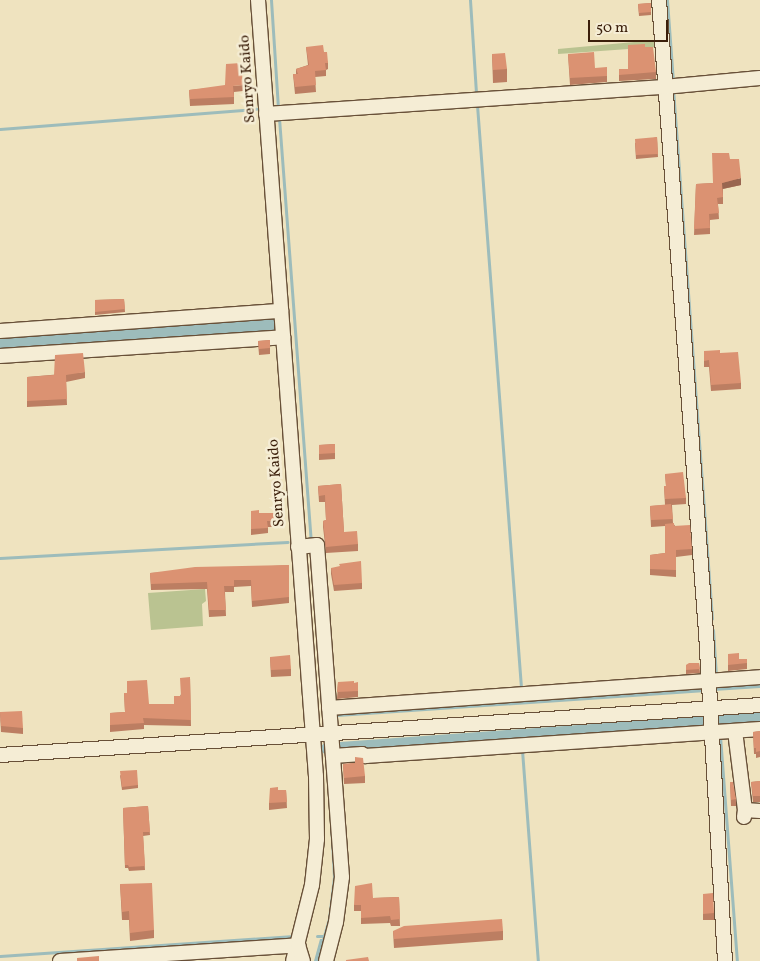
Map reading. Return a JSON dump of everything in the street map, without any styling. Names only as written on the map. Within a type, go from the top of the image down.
[{"type":"street","name":"Senryo Kaido","points":[[258,0],[275,113],[281,311],[307,546],[312,735],[316,776],[317,839],[309,905],[293,961]]},
{"type":"street","points":[[659,0],[670,87],[711,701],[725,961]]},
{"type":"street","points":[[275,113],[670,87],[760,78]]},
{"type":"street","points":[[0,331],[281,311]]},
{"type":"street","points":[[0,356],[283,337]]},
{"type":"street","points":[[307,546],[317,545],[342,877],[336,922],[326,961]]},
{"type":"street","points":[[0,755],[312,735],[333,746],[365,756],[711,701],[760,677]]},
{"type":"street","points":[[711,701],[735,731],[744,814],[760,811]]},
{"type":"street","points":[[333,746],[711,701]]},
{"type":"street","points":[[329,708],[711,701],[760,705]]},
{"type":"street","points":[[735,731],[760,730]]},
{"type":"street","points":[[60,961],[298,945],[303,961]]},
{"type":"green space","points":[[656,40],[657,47],[558,54],[558,49]]},
{"type":"green space","points":[[205,589],[206,601],[202,604],[203,626],[151,630],[148,593]]},
{"type":"water","points":[[320,939],[326,939],[321,961],[314,961]]},
{"type":"building","points":[[651,3],[651,12],[639,13],[638,4]]},
{"type":"building","points":[[645,44],[645,47],[653,47],[656,72],[619,75],[619,69],[628,69],[628,45]]},
{"type":"building","points":[[323,45],[324,52],[327,52],[328,63],[325,63],[326,70],[315,71],[316,85],[295,87],[293,74],[298,74],[296,69],[309,65],[306,47]]},
{"type":"building","points":[[594,52],[595,68],[607,67],[607,76],[570,78],[568,54]]},
{"type":"building","points":[[505,53],[507,69],[493,70],[492,54]]},
{"type":"building","points":[[241,63],[243,85],[233,86],[234,97],[190,99],[189,90],[225,85],[226,64]]},
{"type":"building","points":[[657,137],[658,154],[636,155],[635,139]]},
{"type":"building","points":[[712,153],[729,153],[730,159],[739,159],[741,178],[722,183],[723,197],[717,198],[719,213],[709,214],[710,228],[694,229],[696,184],[713,183]]},
{"type":"building","points":[[124,299],[125,309],[95,312],[95,300]]},
{"type":"building","points":[[270,340],[270,348],[259,349],[258,341]]},
{"type":"building","points":[[720,350],[720,353],[738,352],[741,383],[711,385],[709,360],[704,361],[704,351]]},
{"type":"building","points":[[83,353],[85,372],[66,375],[67,399],[27,401],[27,377],[54,375],[55,355]]},
{"type":"building","points":[[335,444],[335,453],[319,454],[319,445]]},
{"type":"building","points":[[683,472],[686,498],[665,499],[665,474]]},
{"type":"building","points":[[341,484],[344,532],[357,531],[358,544],[326,547],[323,521],[326,520],[325,495],[319,496],[318,486]]},
{"type":"building","points":[[671,504],[673,519],[651,520],[650,506]]},
{"type":"building","points":[[259,510],[259,513],[277,513],[277,521],[267,521],[268,528],[251,529],[251,511]]},
{"type":"building","points":[[674,523],[674,526],[690,525],[692,549],[676,550],[676,570],[650,569],[650,555],[665,553],[665,524]]},
{"type":"building","points":[[361,561],[362,583],[334,585],[331,568],[340,566],[339,564]]},
{"type":"building","points":[[289,565],[289,597],[252,601],[251,580],[234,580],[234,586],[224,586],[226,610],[209,610],[207,582],[151,584],[150,573],[195,567]]},
{"type":"building","points":[[739,653],[739,659],[747,659],[747,663],[728,665],[728,654]]},
{"type":"building","points":[[290,655],[291,669],[271,670],[270,657]]},
{"type":"building","points":[[689,663],[699,663],[700,669],[686,670],[686,665]]},
{"type":"building","points":[[190,677],[191,720],[143,718],[144,723],[110,725],[110,713],[125,712],[124,693],[127,693],[127,681],[147,680],[149,704],[174,704],[174,696],[181,696],[180,678]]},
{"type":"building","points":[[354,681],[354,683],[358,682],[358,691],[337,692],[338,682]]},
{"type":"building","points":[[22,711],[23,728],[1,726],[0,712]]},
{"type":"building","points":[[760,731],[760,751],[756,752],[753,732]]},
{"type":"building","points":[[355,757],[363,758],[365,776],[344,778],[343,764],[355,763]]},
{"type":"building","points":[[137,770],[138,785],[122,787],[120,771]]},
{"type":"building","points":[[760,781],[760,796],[753,796],[751,782]]},
{"type":"building","points":[[730,782],[733,782],[736,799],[731,800]]},
{"type":"building","points":[[278,787],[278,790],[286,790],[287,802],[269,803],[270,788]]},
{"type":"building","points":[[148,806],[150,832],[143,832],[145,866],[129,867],[125,865],[123,808]]},
{"type":"building","points":[[152,883],[154,930],[130,933],[129,911],[122,912],[120,884]]},
{"type":"building","points":[[372,883],[373,898],[399,897],[400,919],[391,920],[390,916],[361,918],[361,905],[354,905],[355,886]]},
{"type":"building","points":[[713,893],[714,913],[703,914],[703,894]]},
{"type":"building","points":[[502,919],[503,931],[394,939],[393,931],[404,926]]},
{"type":"building","points":[[99,956],[99,961],[77,961],[77,958]]},
{"type":"building","points":[[368,957],[369,961],[346,961],[346,960]]},
{"type":"waterway","points":[[271,0],[278,109]]},
{"type":"waterway","points":[[470,0],[476,94]]},
{"type":"waterway","points":[[667,0],[673,82]]},
{"type":"waterway","points":[[673,89],[712,619]]},
{"type":"waterway","points":[[477,105],[521,687]]},
{"type":"waterway","points":[[0,129],[256,109]]},
{"type":"waterway","points":[[279,118],[311,543]]},
{"type":"waterway","points":[[0,343],[271,324]]},
{"type":"waterway","points":[[0,558],[288,542]]},
{"type":"waterway","points":[[713,630],[716,676]]},
{"type":"waterway","points":[[713,689],[760,686]]},
{"type":"waterway","points":[[337,715],[705,690]]},
{"type":"waterway","points":[[326,748],[760,717]]},
{"type":"waterway","points":[[719,720],[719,726]]},
{"type":"waterway","points":[[720,736],[737,961]]},
{"type":"waterway","points":[[522,750],[538,961]]},
{"type":"waterway","points":[[322,943],[329,919],[334,877],[329,788]]},
{"type":"waterway","points":[[0,956],[290,936]]},
{"type":"waterway","points":[[317,936],[324,936]]}]
